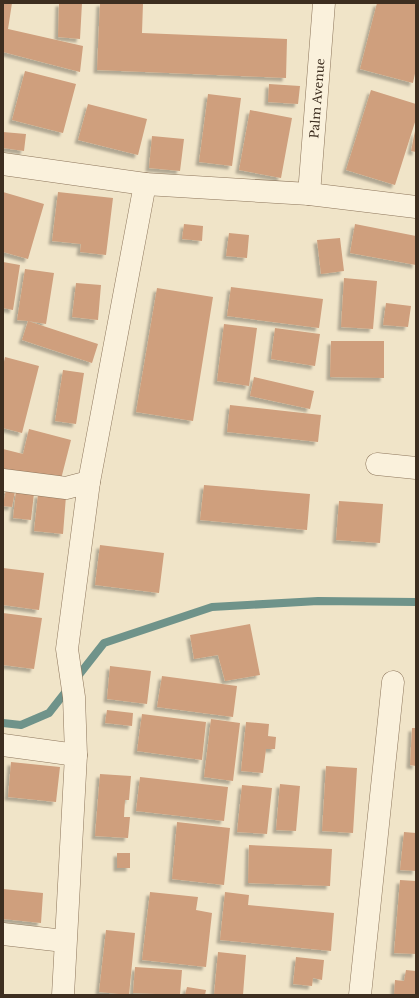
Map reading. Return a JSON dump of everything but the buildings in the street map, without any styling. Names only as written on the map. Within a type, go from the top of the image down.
[{"type":"street","name":"Palm Avenue","points":[[309,194],[324,3]]},
{"type":"street","points":[[3,164],[145,184],[309,194],[416,207]]},
{"type":"street","points":[[63,995],[64,941],[76,755],[74,697],[67,649],[90,482],[145,184]]},
{"type":"street","points":[[378,464],[416,468]]},
{"type":"street","points":[[3,480],[66,488],[90,482]]},
{"type":"street","points":[[360,995],[393,682]]},
{"type":"street","points":[[3,745],[76,755]]},
{"type":"street","points":[[3,934],[64,941]]},
{"type":"waterway","points":[[3,723],[21,725],[49,713],[104,643],[212,607],[318,601],[416,602]]}]
